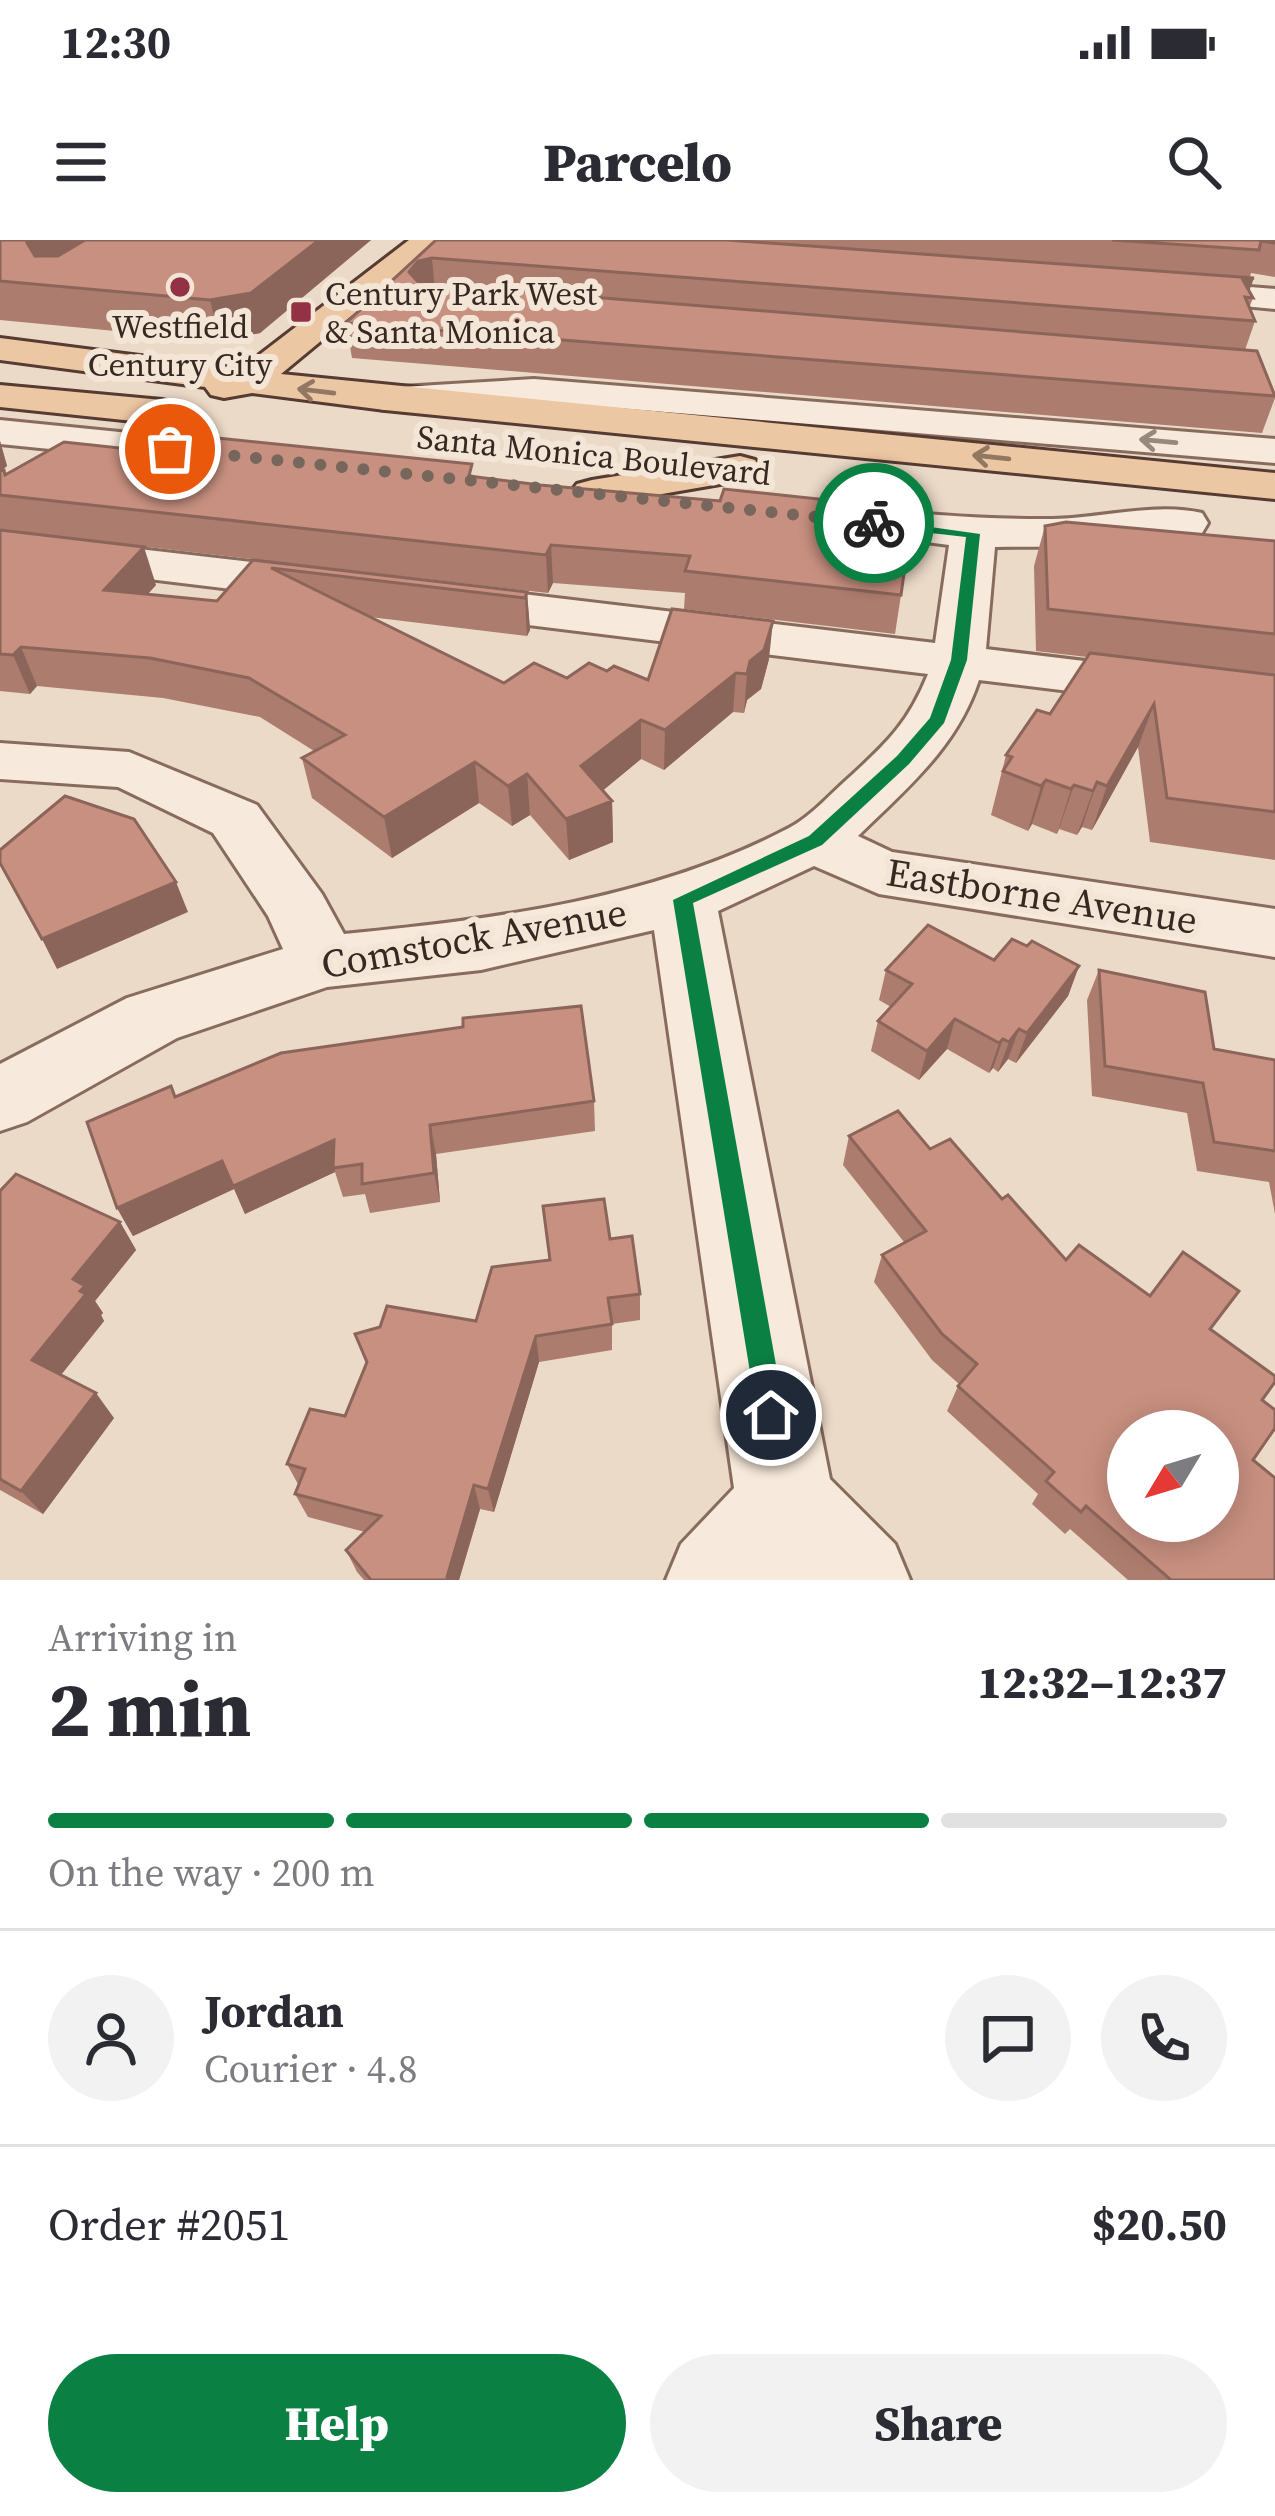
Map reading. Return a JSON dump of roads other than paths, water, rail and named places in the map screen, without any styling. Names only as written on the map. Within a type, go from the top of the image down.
[{"type":"main road","points":[[244,401],[418,241]]},
{"type":"main road","name":"Santa Monica Boulevard","points":[[0,349],[244,401]]},
{"type":"main road","points":[[0,379],[54,379],[244,401],[282,436]]},
{"type":"main road","name":"Santa Monica Boulevard","points":[[0,396],[385,399],[1275,486]]},
{"type":"main road","name":"Santa Monica Boulevard","points":[[282,436],[740,469],[1208,525]]},
{"type":"main road","points":[[592,493],[740,469]]},
{"type":"street","points":[[1126,287],[1275,299]]},
{"type":"street","points":[[534,390],[569,352]]},
{"type":"street","name":"Santa Monica Boulevard","points":[[385,399],[534,390],[1275,451]]},
{"type":"street","name":"Santa Monica Boulevard","points":[[0,432],[87,440],[282,436]]},
{"type":"street","points":[[35,474],[87,440]]},
{"type":"street","name":"Santa Monica Boulevard","points":[[545,488],[974,534],[1208,525]]},
{"type":"street","name":"Comstock Avenue","points":[[0,1100],[152,1018],[323,962],[481,945],[683,900],[815,841],[903,760],[938,719],[959,660],[974,534]]},
{"type":"street","points":[[0,548],[1275,700]]},
{"type":"street","points":[[0,761],[129,770],[236,819],[299,910],[323,962]]},
{"type":"street","name":"Eastborne Avenue","points":[[815,841],[879,872],[1275,933]]},
{"type":"street","points":[[683,900],[786,1505],[859,1580]]},
{"type":"street","points":[[717,1580],[786,1505]]},
{"type":"place","name":"Westfield Century City","points":[[180,287]]},
{"type":"place","name":"Century Park West & Santa Monica","points":[[301,312]]}]
